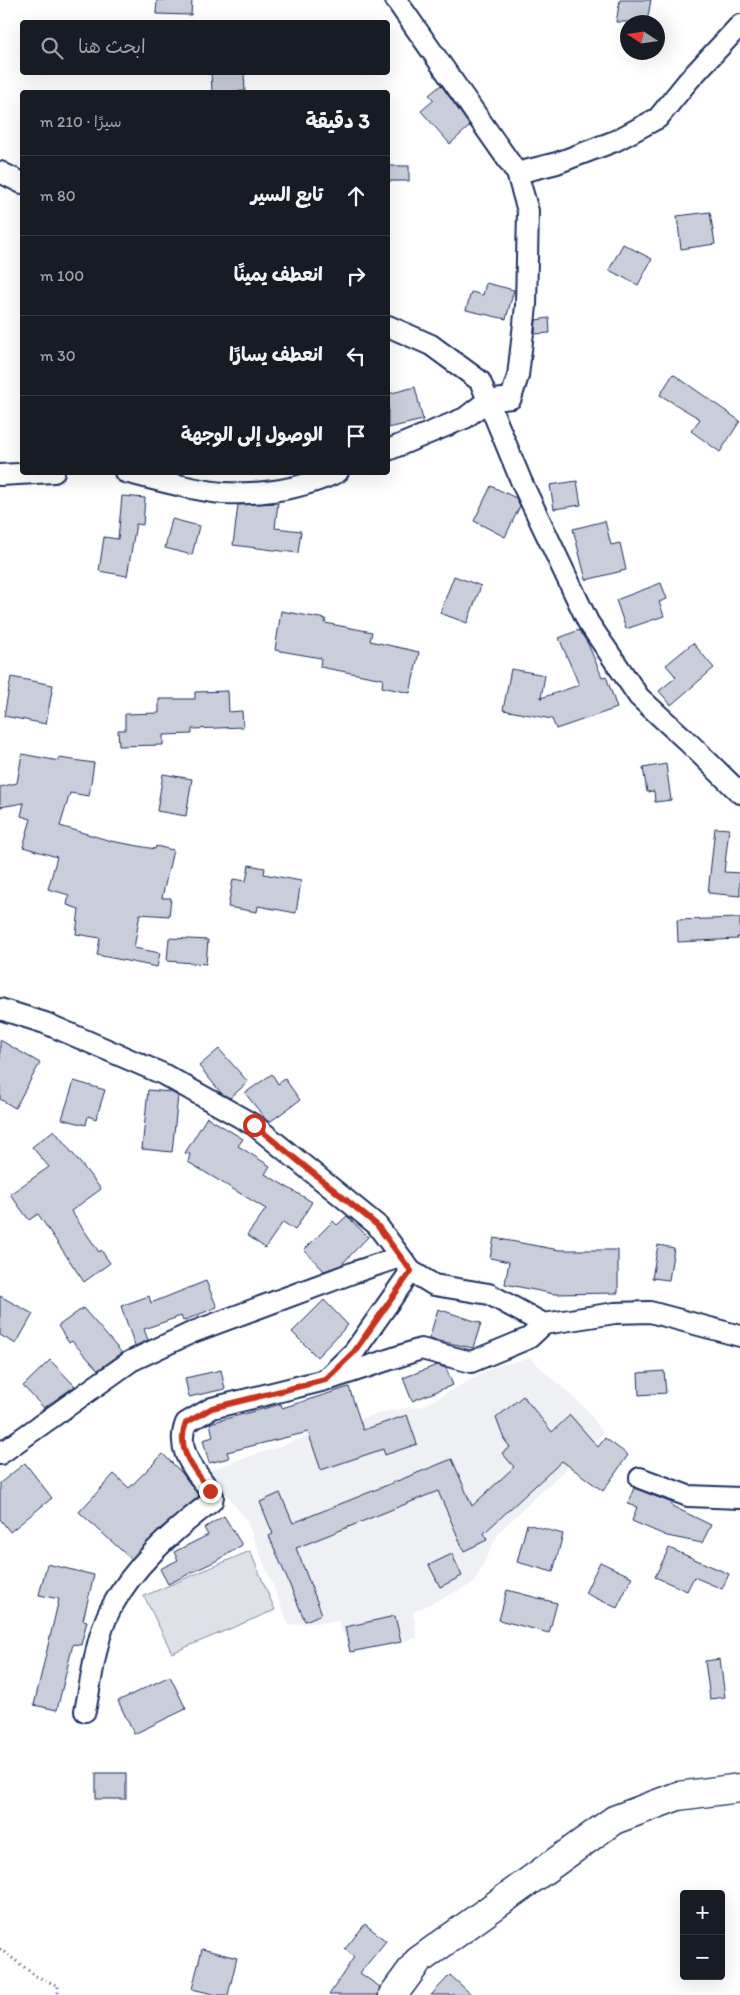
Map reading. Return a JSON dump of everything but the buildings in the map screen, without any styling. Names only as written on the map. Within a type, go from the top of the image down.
[{"type":"street","points":[[390,449],[465,418],[487,401],[511,398],[518,376],[526,306],[528,211],[517,173],[396,0]]},
{"type":"street","points":[[517,173],[556,163],[615,141],[658,118],[688,81],[740,25]]},
{"type":"street","points":[[0,172],[20,182]]},
{"type":"street","points":[[390,327],[431,345],[480,381],[522,483],[588,622],[639,697],[690,742],[740,793]]},
{"type":"street","points":[[0,475],[20,474]]},
{"type":"street","points":[[139,475],[222,493],[275,491],[313,484],[332,475]]},
{"type":"street","points":[[0,1009],[45,1023],[162,1074],[254,1125],[377,1225],[406,1264],[434,1285],[489,1294],[544,1324]]},
{"type":"street","points":[[325,1380],[354,1352],[406,1264]]},
{"type":"street","points":[[0,1454],[131,1360],[192,1332],[355,1272],[406,1264]]},
{"type":"street","points":[[85,1711],[101,1637],[110,1610],[156,1548],[212,1501],[213,1496],[186,1458],[181,1441],[186,1423],[212,1408],[325,1380],[421,1349],[471,1362],[529,1338],[544,1324],[615,1312],[650,1312],[740,1336]]},
{"type":"street","points":[[640,1478],[688,1496],[740,1498]]},
{"type":"street","points":[[393,1995],[418,1962],[614,1820],[678,1796],[740,1788]]},
{"type":"path","points":[[0,1949],[36,1976],[58,1986],[58,1995]]},
{"type":"shaded area","points":[[530,1358],[587,1410],[603,1433],[499,1532],[474,1583],[413,1612],[417,1638],[350,1652],[338,1621],[289,1625],[246,1519],[207,1471],[365,1417],[388,1411],[423,1406],[496,1366]]},
{"type":"shaded area","points":[[250,1551],[275,1610],[172,1653],[144,1596]]},
{"type":"route","points":[[210,1491],[186,1458],[181,1441],[186,1423],[212,1408],[325,1380],[354,1352],[411,1271],[377,1225],[254,1125]]}]
